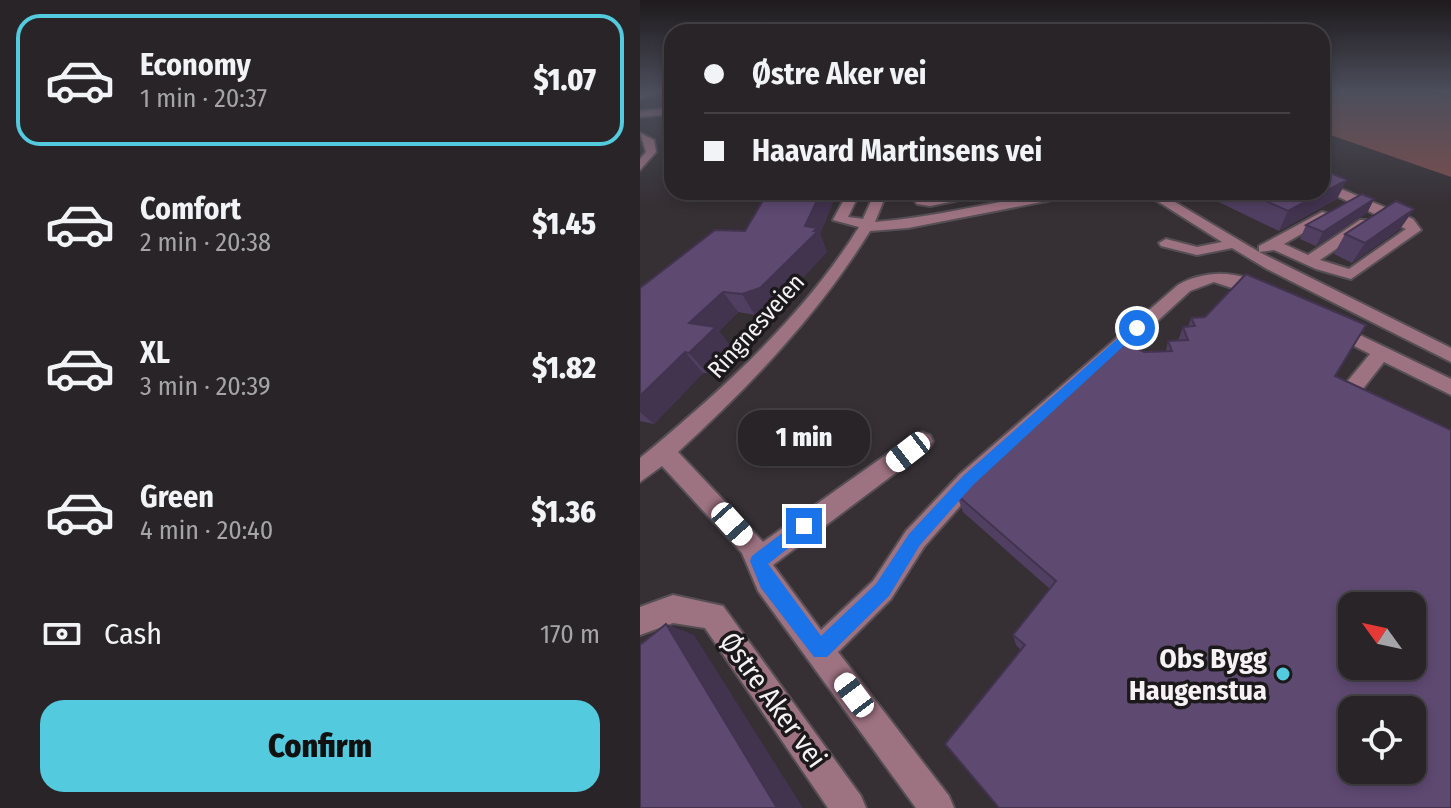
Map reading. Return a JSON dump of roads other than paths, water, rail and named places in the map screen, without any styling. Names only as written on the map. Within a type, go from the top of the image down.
[{"type":"street","points":[[640,136],[650,142],[646,152],[651,157],[640,167]]},
{"type":"street","points":[[1273,244],[1343,273],[1356,273],[1414,230],[1408,222],[1330,188]]},
{"type":"street","points":[[1252,255],[1354,199]]},
{"type":"street","points":[[850,200],[840,220],[868,225],[908,224],[1043,200]]},
{"type":"street","name":"Ringnesveien","points":[[640,472],[716,404],[794,324],[868,225],[878,200]]},
{"type":"street","points":[[977,200],[983,211]]},
{"type":"street","points":[[1167,200],[1231,244],[1451,356]]},
{"type":"street","points":[[1309,261],[1382,212]]},
{"type":"street","points":[[1166,243],[1197,251],[1231,244]]},
{"type":"street","points":[[820,650],[882,590],[915,539],[968,481],[1184,288],[1199,278],[1212,275],[1274,299]]},
{"type":"street","points":[[1319,321],[1451,388]]},
{"type":"street","points":[[1344,399],[1381,353]]},
{"type":"street","points":[[758,561],[922,441]]},
{"type":"street","points":[[663,452],[751,545],[767,582],[937,808]]},
{"type":"street","name":"Østre Aker vei","points":[[640,621],[673,609],[713,616],[849,808]]},
{"type":"place","name":"Obs Bygg Haugenstua","points":[[1283,674]]}]
